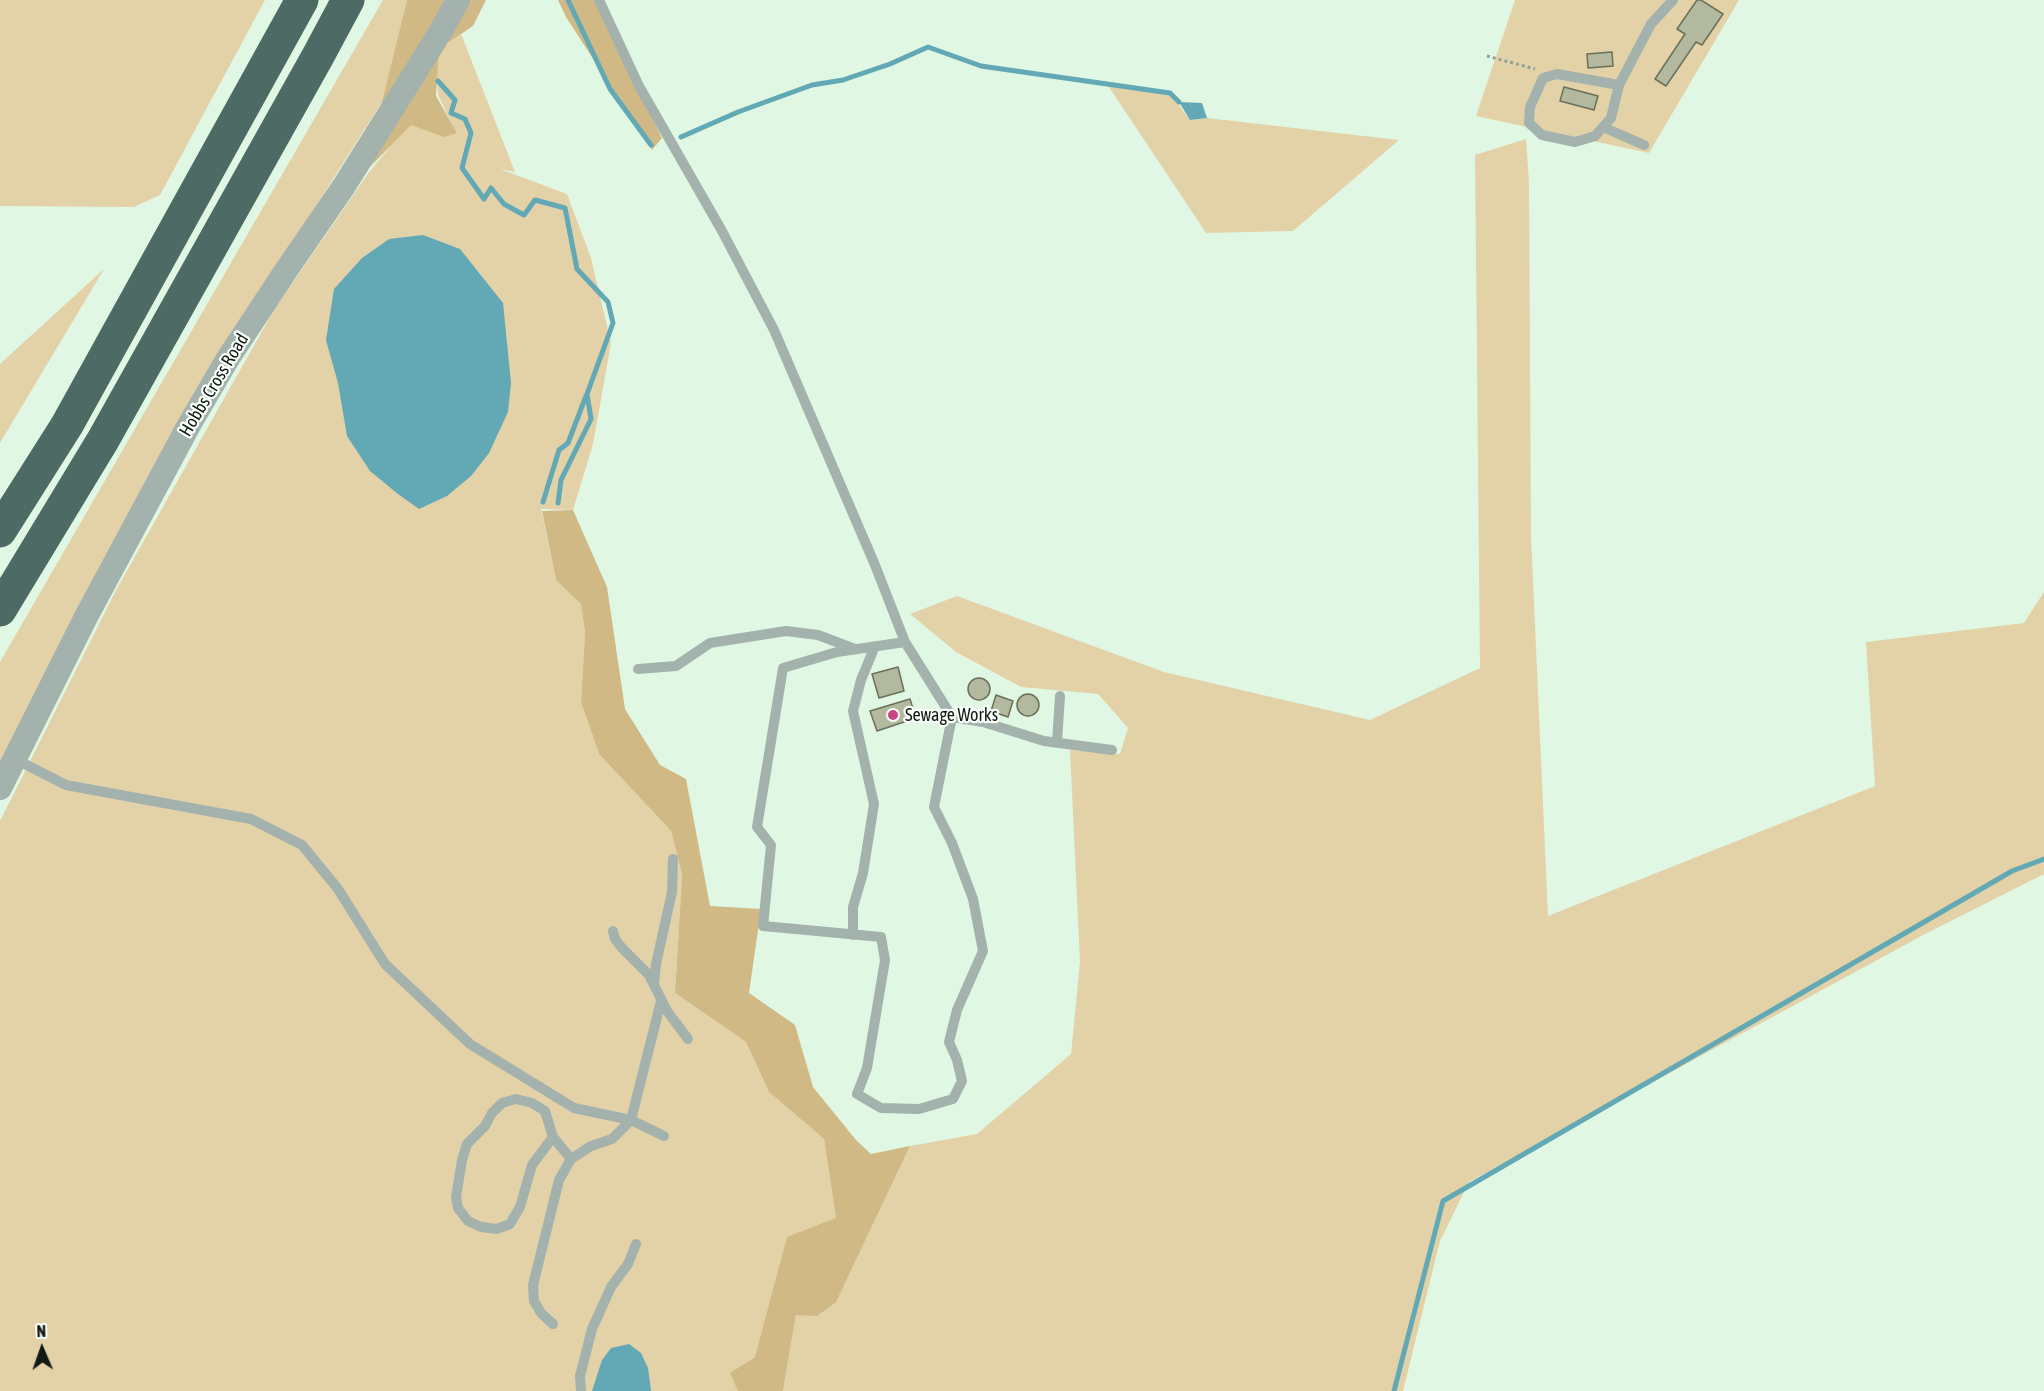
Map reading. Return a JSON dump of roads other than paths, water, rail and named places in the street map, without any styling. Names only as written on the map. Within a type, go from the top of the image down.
[{"type":"highway","points":[[0,531],[67,425],[302,0]]},
{"type":"highway","points":[[0,610],[103,440],[348,0]]},
{"type":"highway","points":[[0,518],[67,425]]},
{"type":"street","name":"Hobbs Cross Road","points":[[0,788],[92,605],[199,407],[285,272],[357,166],[441,32],[458,0]]},
{"type":"lane","points":[[599,0],[639,86],[722,231],[774,330],[871,554],[905,642],[952,717],[934,807],[973,899],[983,951],[957,1010],[949,1042],[957,1060],[962,1081],[953,1099],[919,1109],[881,1108],[857,1094],[867,1068],[885,960],[881,937],[763,926],[771,845],[757,827],[783,668],[837,652],[905,642]]},
{"type":"lane","points":[[1619,85],[1557,75],[1543,78],[1530,107],[1529,123],[1542,135],[1575,142],[1595,136],[1611,118],[1619,85],[1651,24],[1673,0]]},
{"type":"lane","points":[[1603,127],[1644,145]]},
{"type":"lane","points":[[638,669],[676,666],[710,643],[786,631],[818,635],[856,650]]},
{"type":"lane","points":[[853,935],[853,907],[863,873],[874,804],[853,711],[861,680],[875,646]]},
{"type":"lane","points":[[1057,742],[1060,696]]},
{"type":"lane","points":[[952,717],[983,722],[1044,741],[1112,750]]},
{"type":"lane","points":[[15,759],[66,785],[251,819],[302,845],[338,889],[385,964],[470,1044],[574,1108],[631,1120],[664,1136]]},
{"type":"lane","points":[[654,985],[656,964],[668,915],[673,859]]},
{"type":"lane","points":[[613,931],[615,939],[622,948],[649,975],[661,1001],[688,1039]]},
{"type":"lane","points":[[553,1324],[541,1313],[534,1301],[533,1285],[559,1180],[571,1158],[591,1146],[612,1138],[631,1120],[661,1001]]},
{"type":"lane","points":[[553,1137],[532,1165],[520,1207],[510,1224],[497,1229],[481,1227],[468,1221],[458,1208],[456,1197],[462,1160],[467,1144],[485,1126],[492,1113],[502,1103],[516,1099],[532,1103],[545,1111],[553,1137],[571,1158]]},
{"type":"lane","points":[[581,1391],[580,1376],[592,1329],[611,1287],[628,1264],[636,1244]]},
{"type":"water","points":[[1179,102],[1202,103],[1207,118],[1190,120]]},
{"type":"water","points":[[423,235],[460,249],[503,303],[511,383],[508,412],[489,453],[471,476],[447,496],[419,509],[370,471],[347,436],[338,383],[326,340],[334,289],[362,258],[389,239]]},
{"type":"water","points":[[629,1344],[641,1353],[648,1368],[651,1391],[592,1391],[602,1360],[611,1348]]},
{"type":"waterway","points":[[568,0],[610,89],[651,145]]},
{"type":"waterway","points":[[681,137],[738,112],[812,85],[843,80],[890,64],[928,47],[981,66],[1170,93],[1179,102]]},
{"type":"waterway","points":[[438,81],[455,100],[451,113],[465,119],[471,133],[462,168],[484,199],[491,188],[504,204],[524,215],[535,200],[565,208],[577,269],[608,302],[613,323],[587,394],[591,419],[561,480],[558,503]]},
{"type":"waterway","points":[[543,502],[559,450],[568,443],[586,396]]},
{"type":"waterway","points":[[1394,1391],[1443,1201],[2012,871],[2044,859]]},
{"type":"place","name":"Sewage Works","points":[[893,715]]}]
